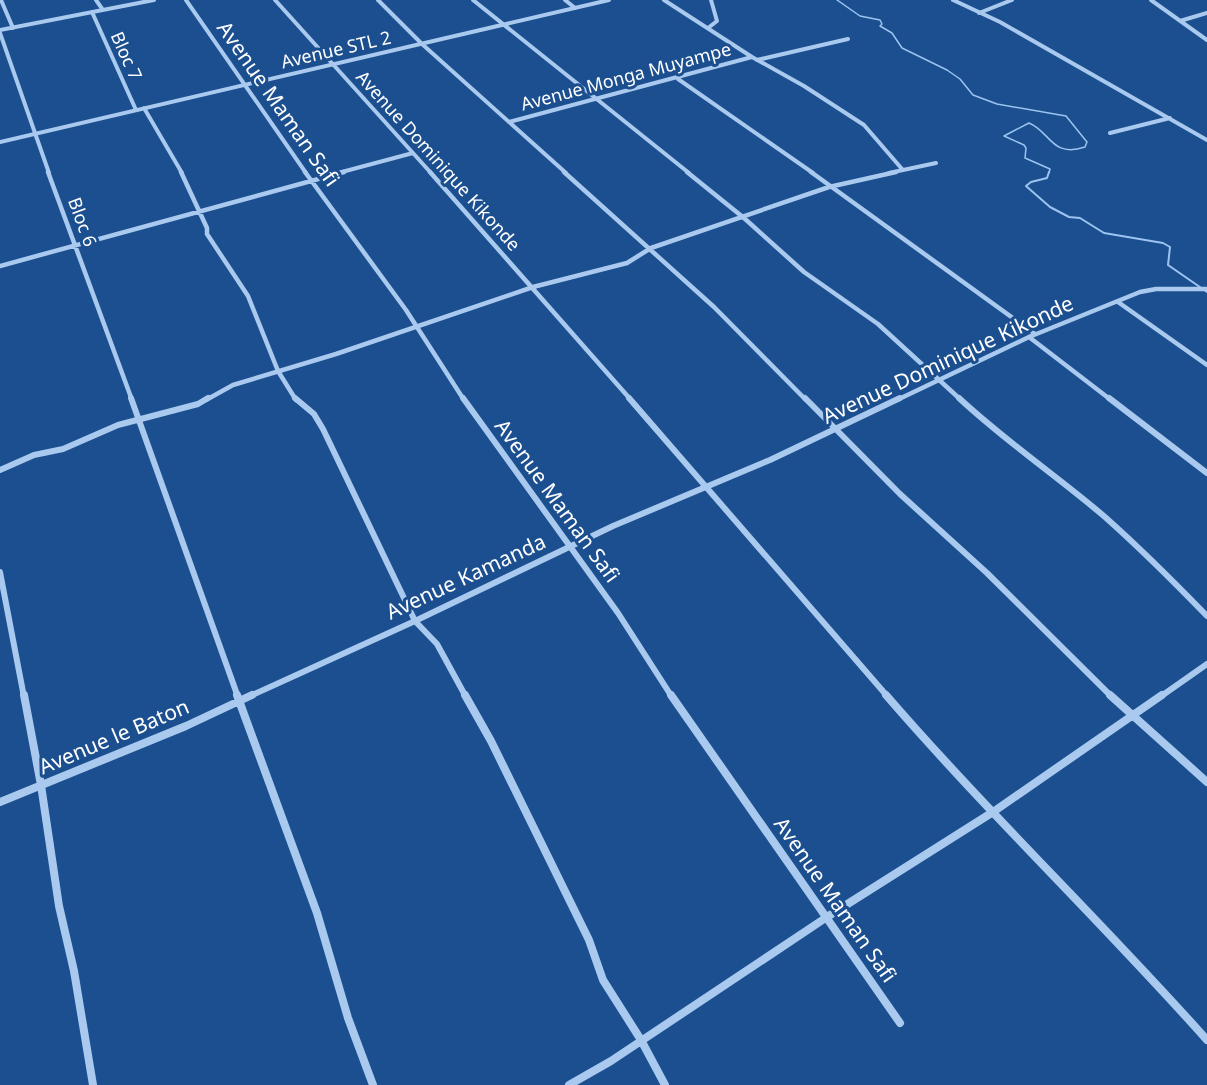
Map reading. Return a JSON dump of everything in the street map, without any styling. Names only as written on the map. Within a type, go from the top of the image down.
[{"type":"street","points":[[1,0],[13,28]]},
{"type":"street","points":[[96,0],[103,10]]},
{"type":"street","points":[[0,32],[154,0]]},
{"type":"street","name":"Avenue Maman Safi","points":[[186,0],[311,181],[417,327],[463,399],[570,546],[900,1023]]},
{"type":"street","name":"Avenue Dominique Kikonde","points":[[275,0],[708,486],[938,755],[1135,959],[1207,1040]]},
{"type":"street","points":[[378,0],[422,44],[714,307],[900,494],[987,573],[1131,714],[1207,782]]},
{"type":"street","points":[[473,0],[744,218],[804,272],[878,324],[1003,437],[1103,516],[1151,559],[1207,616]]},
{"type":"street","points":[[565,0],[575,8]]},
{"type":"street","name":"Avenue STL 2","points":[[0,142],[609,0]]},
{"type":"street","name":"Avenue Monga Muyampe","points":[[664,0],[752,57]]},
{"type":"street","points":[[708,28],[717,21],[711,0]]},
{"type":"street","points":[[953,0],[1170,117],[1207,140]]},
{"type":"street","points":[[979,13],[1012,0]]},
{"type":"street","points":[[1151,0],[1207,40]]},
{"type":"street","name":"Bloc 7","points":[[92,12],[136,110]]},
{"type":"street","points":[[1180,21],[1207,13]]},
{"type":"street","name":"Bloc 6","points":[[0,32],[177,524],[190,568],[297,854],[348,1018],[373,1085]]},
{"type":"street","points":[[757,60],[848,39]]},
{"type":"street","points":[[752,57],[804,86],[864,125],[902,169]]},
{"type":"street","name":"Avenue Monga Muyampe","points":[[509,122],[678,79],[752,57]]},
{"type":"street","points":[[678,79],[897,233],[1207,473]]},
{"type":"street","points":[[144,108],[181,171],[207,228],[207,234],[248,297],[278,371],[296,401],[314,414],[320,424],[415,621],[436,644],[491,741],[589,940],[603,980],[641,1040],[665,1085]]},
{"type":"street","points":[[1110,133],[1170,117]]},
{"type":"street","points":[[0,266],[413,153]]},
{"type":"street","points":[[0,470],[28,457],[63,448],[108,429],[198,404],[233,385],[417,327],[533,287],[627,263],[651,248],[829,187],[936,163]]},
{"type":"street","name":"Avenue Dominique Kikonde","points":[[708,486],[836,429],[1032,336],[1140,292],[1156,289],[1207,289]]},
{"type":"street","points":[[1118,302],[1207,365]]},
{"type":"street","name":"Avenue Kamanda","points":[[240,700],[415,621],[570,546],[708,486]]},
{"type":"street","points":[[0,572],[41,785],[59,906],[74,971],[93,1085]]},
{"type":"street","points":[[569,1085],[641,1040],[827,916],[993,812],[1078,755],[1131,714],[1207,664]]},
{"type":"street","name":"Avenue le Baton","points":[[0,802],[186,726],[240,700]]},
{"type":"waterway","points":[[837,0],[860,16],[880,20],[882,24],[880,26],[892,33],[902,48],[947,70],[960,79],[973,95],[997,104],[1066,116],[1087,142],[1085,147],[1074,149],[1058,147],[1029,123],[1004,136],[1024,145],[1025,158],[1050,169],[1049,173]]},
{"type":"waterway","points":[[1049,172],[1047,178],[1031,182],[1026,186],[1050,207],[1069,217],[1080,218],[1104,233],[1163,243],[1170,247],[1168,265],[1207,292]]}]
